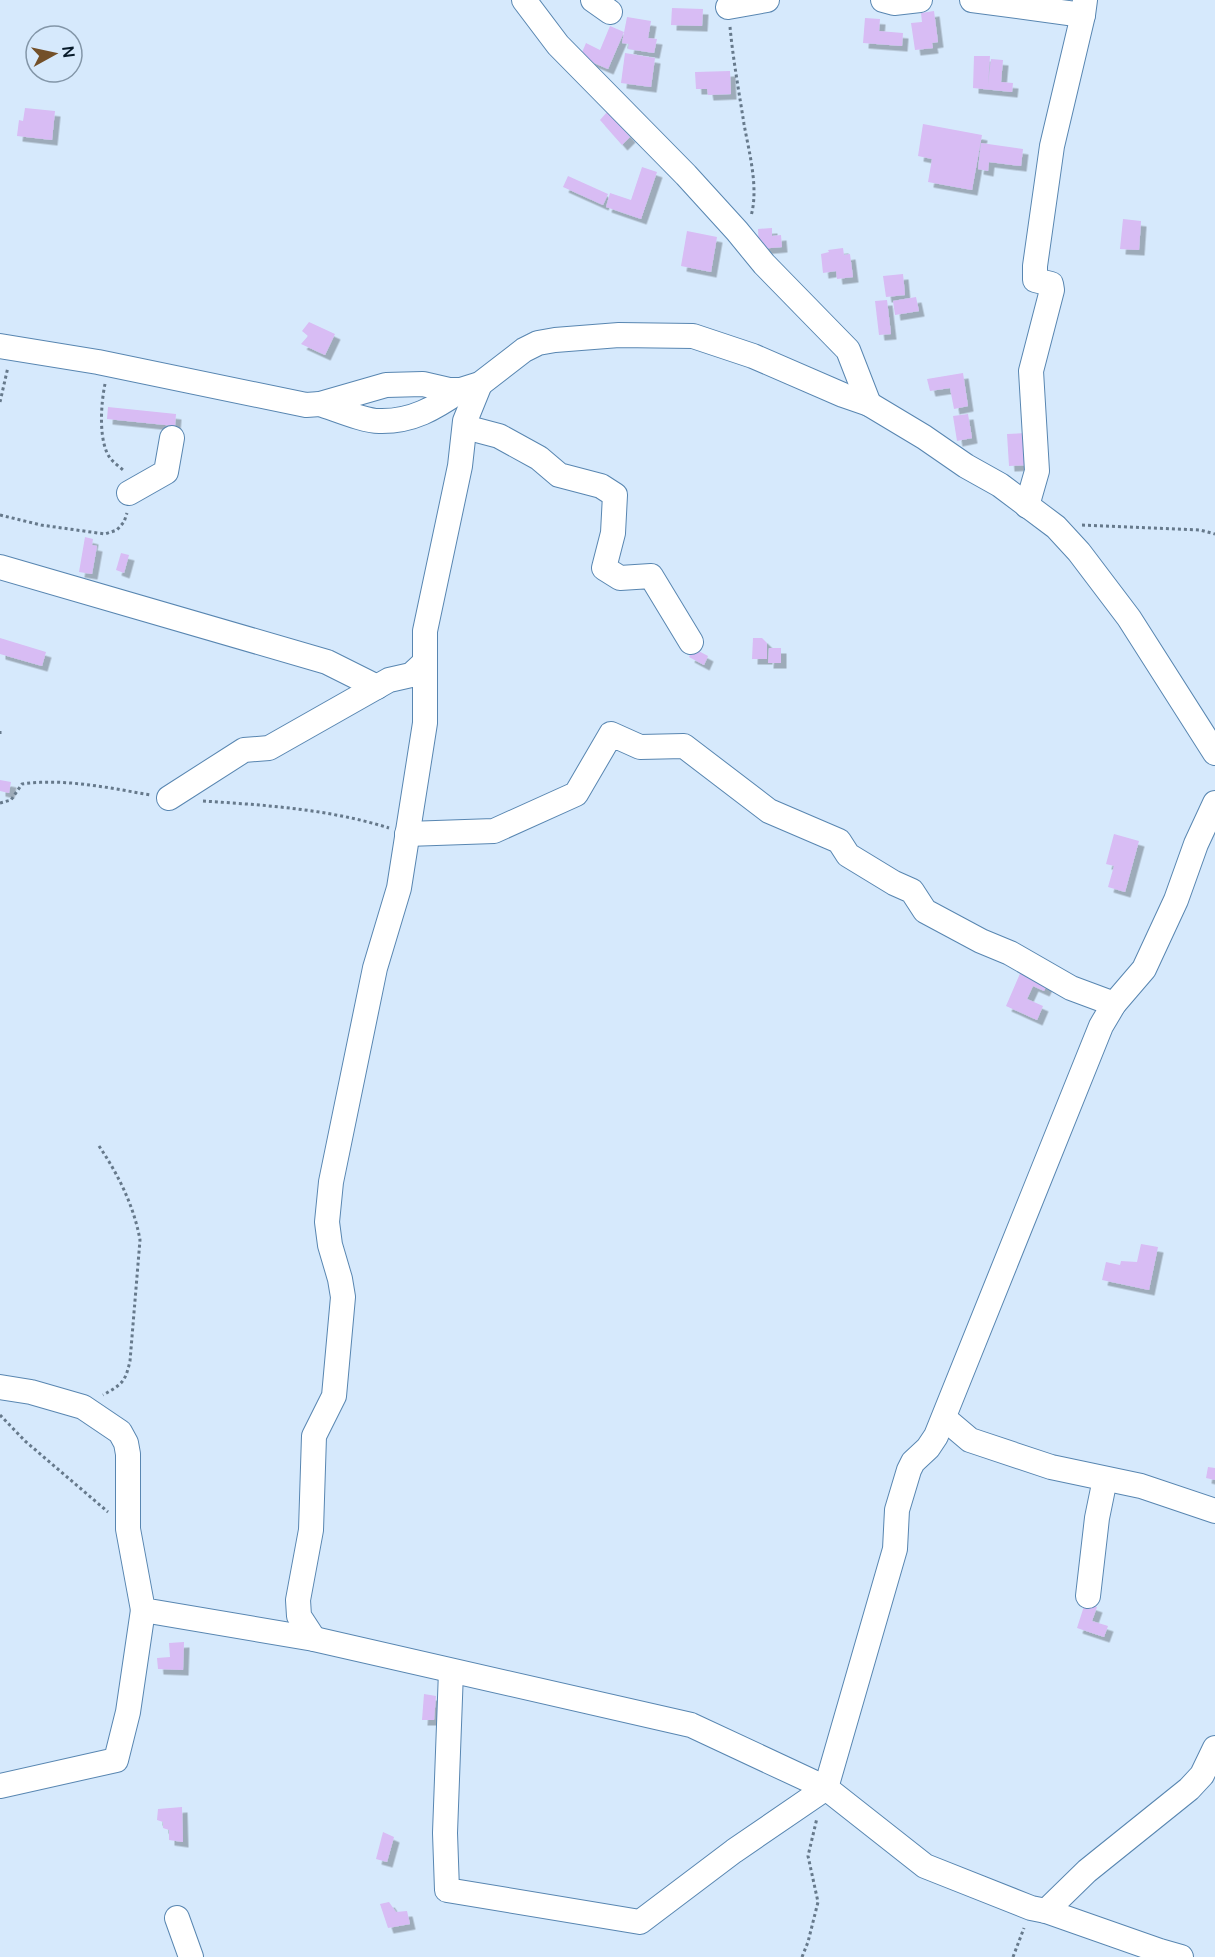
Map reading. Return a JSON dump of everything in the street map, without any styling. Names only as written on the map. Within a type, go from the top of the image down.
[{"type":"street","points":[[524,0],[558,45],[848,350],[869,404]]},
{"type":"street","points":[[728,7],[767,0]]},
{"type":"street","points":[[883,0],[894,3],[920,0]]},
{"type":"street","points":[[972,0],[1084,8],[1052,146],[1035,266],[1035,280],[1051,284],[1052,290],[1031,370],[1037,471],[1027,506]]},
{"type":"street","points":[[320,404],[378,421],[404,419],[428,412],[538,343],[619,335],[693,336],[753,356],[869,404],[1000,485],[1056,527],[1080,552],[1129,618],[1214,748]]},
{"type":"street","points":[[5,347],[109,364],[291,404],[320,404],[386,385],[423,384],[448,390],[470,387]]},
{"type":"street","points":[[314,1639],[299,1616],[298,1600],[311,1530],[314,1436],[334,1396],[343,1297],[328,1233],[330,1192],[375,968],[399,888],[425,723],[426,630],[460,466],[470,387]]},
{"type":"street","points":[[465,427],[499,436],[539,458],[559,476],[601,486],[615,495],[613,533],[604,568],[620,578],[651,576],[691,642]]},
{"type":"street","points":[[129,493],[166,472],[172,438]]},
{"type":"street","points":[[0,567],[327,662],[377,687]]},
{"type":"street","points":[[169,798],[244,750],[269,748],[389,680],[411,675],[425,662]]},
{"type":"street","points":[[407,834],[494,831],[576,794],[611,734],[640,747],[684,746],[769,811],[839,841],[848,855],[894,883],[912,891],[925,911],[955,928],[1010,952],[1071,988],[1114,1004]]},
{"type":"street","points":[[451,1671],[445,1833],[447,1890],[640,1922],[734,1851],[826,1788],[895,1549],[899,1500],[913,1462],[934,1441],[944,1418],[1101,1026],[1114,1004],[1144,969],[1176,900],[1215,803]]},
{"type":"street","points":[[0,1387],[31,1392],[83,1407],[120,1432],[126,1443],[129,1471],[128,1529],[143,1610],[129,1712],[116,1760],[0,1786]]},
{"type":"street","points":[[944,1418],[970,1440],[1051,1467],[1141,1486],[1215,1511]]},
{"type":"street","points":[[1088,1596],[1097,1518],[1105,1479]]},
{"type":"street","points":[[143,1610],[314,1639],[691,1725],[826,1788],[925,1866],[1038,1910],[1181,1957]]},
{"type":"street","points":[[1038,1910],[1189,1789],[1202,1775],[1215,1748]]},
{"type":"street","points":[[177,1918],[191,1957]]},
{"type":"path","points":[[728,7],[733,55],[752,166],[753,208],[751,216],[737,231]]},
{"type":"path","points":[[0,402],[7,369],[5,347]]},
{"type":"path","points":[[0,515],[41,525],[105,534],[117,530],[124,522],[128,508],[128,479],[110,457],[104,443],[101,406],[109,364]]},
{"type":"path","points":[[1056,527],[1091,524],[1118,525],[1200,530],[1215,534]]},
{"type":"path","points":[[0,730],[0,737]]},
{"type":"path","points":[[83,1407],[121,1385],[126,1379],[130,1361],[141,1240],[138,1224],[117,1172],[99,1146]]},
{"type":"path","points":[[0,1415],[25,1441],[128,1529]]},
{"type":"path","points":[[802,1957],[818,1902],[808,1856],[826,1788]]},
{"type":"path","points":[[1013,1957],[1038,1910]]},
{"type":"building","points":[[672,8],[703,9],[702,26],[671,25]]},
{"type":"building","points":[[934,11],[938,42],[932,43],[933,48],[915,50],[911,23],[922,22],[921,13]]},
{"type":"building","points":[[627,17],[651,21],[648,38],[657,39],[654,53],[628,49],[629,44],[622,43]]},
{"type":"building","points":[[865,18],[880,19],[879,31],[903,33],[902,46],[863,43]]},
{"type":"building","points":[[610,26],[624,32],[608,69],[580,57],[586,43],[600,50]]},
{"type":"building","points":[[625,53],[655,58],[651,87],[621,83]]},
{"type":"building","points":[[974,56],[990,56],[988,85],[991,59],[1003,60],[1001,82],[1013,83],[1012,92],[973,88]]},
{"type":"building","points":[[730,71],[731,94],[708,95],[707,89],[696,89],[695,72]]},
{"type":"building","points":[[25,108],[55,111],[52,140],[17,136],[19,120],[23,121]]},
{"type":"building","points":[[607,112],[630,137],[622,145],[600,120]]},
{"type":"building","points":[[923,124],[982,135],[972,190],[928,182],[932,159],[918,156]]},
{"type":"building","points":[[981,143],[1023,149],[1021,166],[989,162],[988,171],[978,169]]},
{"type":"building","points":[[642,167],[657,172],[641,219],[606,207],[610,193],[631,200]]},
{"type":"building","points":[[568,176],[608,194],[603,205],[563,187]]},
{"type":"building","points":[[1123,219],[1141,221],[1139,250],[1120,249]]},
{"type":"building","points":[[772,228],[772,236],[781,235],[782,247],[759,249],[758,229]]},
{"type":"building","points":[[687,231],[717,237],[711,272],[681,266]]},
{"type":"building","points":[[843,248],[844,255],[850,254],[853,277],[837,279],[836,271],[823,273],[821,254],[829,252],[828,250]]},
{"type":"building","points":[[903,274],[905,295],[886,297],[883,276]]},
{"type":"building","points":[[916,297],[919,311],[895,315],[893,301]]},
{"type":"building","points":[[887,300],[891,334],[879,335],[875,301]]},
{"type":"building","points":[[309,322],[335,334],[325,355],[301,344],[308,336],[302,331]]},
{"type":"building","points":[[963,373],[968,406],[954,409],[950,388],[930,391],[927,379]]},
{"type":"building","points":[[108,407],[176,414],[175,426],[107,419]]},
{"type":"building","points":[[968,414],[972,438],[957,441],[953,416]]},
{"type":"building","points":[[1025,433],[1031,465],[1009,466],[1007,434]]},
{"type":"building","points":[[85,537],[93,539],[92,545],[97,546],[92,574],[79,572]]},
{"type":"building","points":[[121,553],[129,555],[124,573],[116,570]]},
{"type":"building","points":[[0,638],[46,652],[42,666],[0,654]]},
{"type":"building","points":[[753,638],[762,638],[767,643],[767,659],[752,659]]},
{"type":"building","points":[[693,648],[708,656],[704,665],[689,657]]},
{"type":"building","points":[[769,648],[781,648],[781,663],[768,663]]},
{"type":"building","points":[[0,780],[11,782],[9,793],[0,791]]},
{"type":"building","points":[[1114,834],[1139,841],[1125,892],[1108,887],[1114,866],[1106,864]]},
{"type":"building","points":[[1022,969],[1049,981],[1044,991],[1033,986],[1027,999],[1043,1006],[1037,1020],[1006,1006]]},
{"type":"building","points":[[1141,1244],[1158,1247],[1149,1290],[1102,1280],[1106,1262],[1120,1265],[1121,1261],[1137,1262]]},
{"type":"building","points":[[1208,1467],[1215,1468],[1215,1480],[1206,1478]]},
{"type":"building","points":[[1085,1603],[1097,1607],[1092,1621],[1108,1626],[1104,1637],[1077,1628]]},
{"type":"building","points":[[184,1642],[183,1670],[158,1669],[157,1658],[170,1657],[169,1643]]},
{"type":"building","points":[[424,1694],[436,1696],[434,1720],[422,1720]]},
{"type":"building","points":[[182,1807],[183,1842],[169,1840],[169,1830],[163,1828],[163,1822],[157,1820],[158,1809]]},
{"type":"building","points":[[383,1832],[394,1837],[387,1862],[376,1859]]},
{"type":"building","points":[[389,1902],[396,1912],[407,1911],[410,1924],[388,1928],[380,1904]]}]
